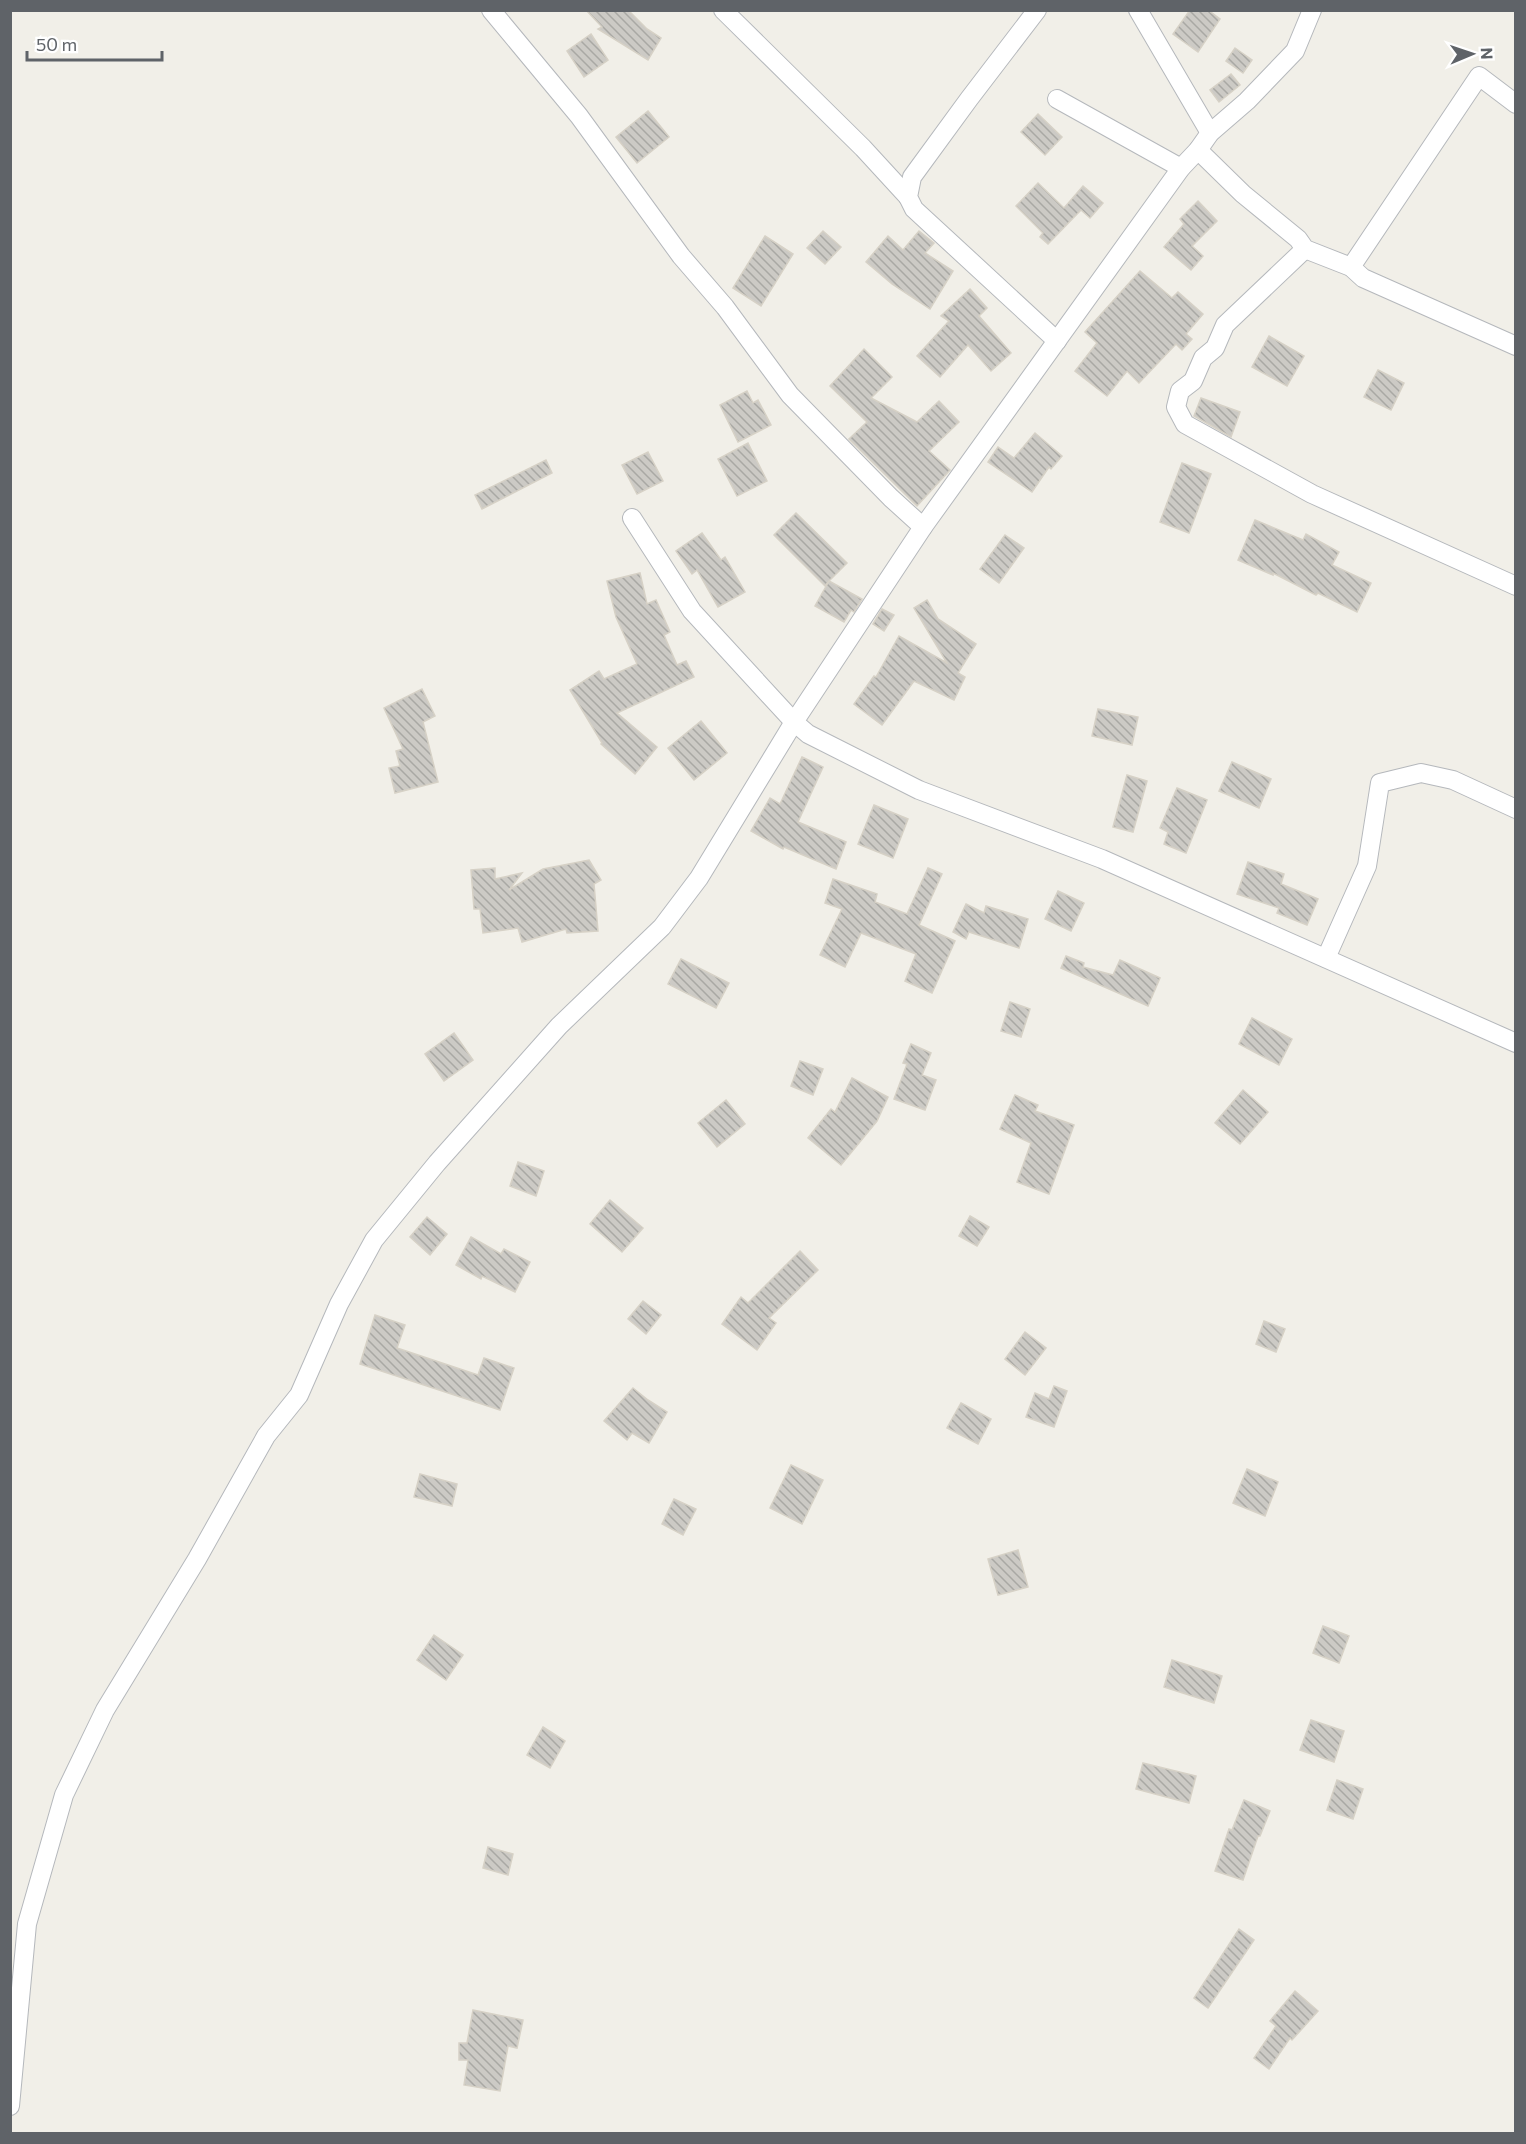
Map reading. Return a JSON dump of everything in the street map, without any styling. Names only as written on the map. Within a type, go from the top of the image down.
[{"type":"street","points":[[490,10],[579,116],[681,256],[725,307],[790,395],[891,498],[923,527]]},
{"type":"street","points":[[723,10],[863,148],[908,197],[914,209],[1057,340]]},
{"type":"street","points":[[908,197],[912,177],[1037,10]]},
{"type":"street","points":[[1138,10],[1210,133]]},
{"type":"street","points":[[10,2106],[27,1924],[64,1795],[105,1710],[197,1559],[266,1437],[299,1395],[339,1304],[374,1240],[437,1163],[559,1026],[662,927],[699,878],[794,722],[923,527],[1181,168],[1210,133],[1247,101],[1295,51],[1312,10]]},
{"type":"street","points":[[1351,267],[1479,76],[1515,104]]},
{"type":"street","points":[[1057,99],[1181,168]]},
{"type":"street","points":[[1198,150],[1243,194],[1298,239],[1305,249],[1351,267],[1363,278],[1515,346]]},
{"type":"street","points":[[1305,249],[1242,307],[1225,326],[1215,348],[1203,358],[1193,381],[1180,391],[1176,407],[1185,424],[1312,494],[1515,586]]},
{"type":"street","points":[[632,518],[692,611],[794,722],[808,734],[919,790],[1102,859],[1515,1043]]},
{"type":"street","points":[[1326,958],[1367,866],[1380,783],[1421,774],[1453,780],[1515,808]]},
{"type":"building","points":[[586,10],[628,10],[647,29],[661,38],[648,60],[598,29],[602,27]]},
{"type":"building","points":[[1190,10],[1208,10],[1220,19],[1198,52],[1173,34]]},
{"type":"building","points":[[591,34],[608,60],[584,77],[567,51]]},
{"type":"building","points":[[1235,48],[1252,60],[1243,73],[1226,61]]},
{"type":"building","points":[[1231,74],[1240,85],[1219,102],[1210,90]]},
{"type":"building","points":[[648,111],[669,137],[637,163],[616,137]]},
{"type":"building","points":[[1038,114],[1062,137],[1045,155],[1021,132]]},
{"type":"building","points":[[1038,183],[1064,208],[1083,186],[1103,203],[1090,218],[1081,210],[1048,244],[1040,237],[1043,233],[1016,206]]},
{"type":"building","points":[[1198,201],[1217,221],[1192,246],[1203,256],[1191,270],[1164,247],[1184,224],[1180,219]]},
{"type":"building","points":[[823,231],[841,247],[825,264],[807,248]]},
{"type":"building","points":[[919,231],[934,243],[925,253],[953,271],[930,309],[892,284],[866,262],[888,236],[903,250]]},
{"type":"building","points":[[765,236],[793,254],[761,306],[733,288]]},
{"type":"building","points":[[1140,271],[1172,298],[1178,292],[1203,314],[1186,334],[1192,339],[1182,350],[1176,344],[1139,383],[1127,371],[1107,396],[1075,371],[1097,343],[1085,332]]},
{"type":"building","points":[[970,289],[987,308],[979,316],[1011,353],[991,371],[968,345],[940,377],[917,356],[949,321],[941,316]]},
{"type":"building","points":[[1269,336],[1304,356],[1287,386],[1252,367]]},
{"type":"building","points":[[864,349],[892,377],[871,398],[917,422],[939,401],[959,422],[929,451],[950,470],[917,506],[849,439],[867,422],[830,386]]},
{"type":"building","points":[[1378,370],[1404,383],[1391,410],[1364,397]]},
{"type":"building","points":[[747,391],[753,403],[758,400],[771,425],[738,442],[720,405]]},
{"type":"building","points":[[1201,398],[1240,412],[1231,437],[1194,416]]},
{"type":"building","points":[[1035,433],[1062,456],[1051,469],[1049,467],[1032,492],[988,462],[998,447],[1014,458]]},
{"type":"building","points":[[748,443],[767,481],[737,496],[718,459]]},
{"type":"building","points":[[648,452],[663,481],[637,494],[622,465]]},
{"type":"building","points":[[546,460],[552,473],[482,509],[475,495]]},
{"type":"building","points":[[1182,463],[1211,474],[1189,533],[1160,522]]},
{"type":"building","points":[[796,513],[847,563],[825,586],[774,535]]},
{"type":"building","points":[[1255,520],[1303,540],[1306,534],[1339,552],[1332,565],[1371,583],[1357,612],[1318,593],[1316,595],[1273,573],[1273,575],[1238,560]]},
{"type":"building","points":[[702,533],[721,560],[725,557],[745,592],[718,607],[697,570],[692,574],[676,551]]},
{"type":"building","points":[[1005,535],[1024,548],[999,583],[980,569]]},
{"type":"building","points":[[640,573],[647,604],[656,600],[670,632],[664,635],[677,665],[686,661],[694,677],[617,713],[657,747],[635,774],[601,744],[570,690],[599,671],[604,679],[637,664],[616,617],[607,581]]},
{"type":"building","points":[[829,581],[862,599],[854,612],[851,610],[844,622],[815,606]]},
{"type":"building","points":[[927,600],[938,619],[976,644],[958,673],[965,677],[954,700],[914,681],[882,725],[854,704],[874,676],[876,677],[899,636],[947,663],[914,608]]},
{"type":"building","points":[[882,609],[894,615],[884,631],[873,624]]},
{"type":"building","points":[[422,689],[435,716],[423,722],[438,782],[395,793],[389,768],[400,766],[396,751],[403,749],[384,708]]},
{"type":"building","points":[[1098,709],[1138,717],[1132,745],[1092,736]]},
{"type":"building","points":[[701,721],[727,753],[694,780],[668,748]]},
{"type":"building","points":[[802,757],[823,767],[798,822],[846,842],[836,869],[784,847],[783,849],[751,831],[770,798],[780,804]]},
{"type":"building","points":[[1232,762],[1271,779],[1259,808],[1219,791]]},
{"type":"building","points":[[1127,775],[1147,781],[1133,832],[1113,827]]},
{"type":"building","points":[[1177,788],[1207,800],[1186,853],[1164,844],[1168,832],[1160,828]]},
{"type":"building","points":[[874,805],[908,819],[893,858],[858,844]]},
{"type":"building","points":[[589,860],[601,880],[594,884],[598,931],[567,933],[566,929],[522,942],[518,928],[483,933],[480,909],[474,909],[471,870],[495,868],[495,879],[522,873],[509,890],[543,869]]},
{"type":"building","points":[[1248,862],[1284,874],[1281,884],[1318,899],[1307,925],[1277,913],[1279,908],[1237,894]]},
{"type":"building","points":[[928,868],[942,874],[919,925],[955,941],[932,993],[905,981],[916,954],[861,933],[845,967],[820,955],[842,909],[825,903],[833,879],[877,894],[875,902],[907,914]]},
{"type":"building","points":[[1058,891],[1084,903],[1071,931],[1045,919]]},
{"type":"building","points":[[966,904],[984,913],[986,906],[1028,919],[1019,948],[969,932],[966,939],[953,932]]},
{"type":"building","points":[[1066,956],[1084,963],[1083,967],[1113,975],[1120,960],[1160,978],[1148,1006],[1061,968]]},
{"type":"building","points":[[681,959],[729,983],[716,1008],[668,984]]},
{"type":"building","points":[[1010,1002],[1030,1009],[1021,1037],[1001,1031]]},
{"type":"building","points":[[1252,1018],[1292,1039],[1279,1065],[1239,1044]]},
{"type":"building","points":[[454,1033],[473,1060],[444,1081],[425,1054]]},
{"type":"building","points":[[911,1044],[931,1053],[922,1075],[936,1080],[925,1110],[894,1099],[907,1064],[903,1063]]},
{"type":"building","points":[[800,1061],[823,1069],[813,1095],[791,1086]]},
{"type":"building","points":[[852,1078],[888,1097],[877,1121],[841,1165],[808,1138],[831,1109],[835,1112]]},
{"type":"building","points":[[1243,1090],[1268,1112],[1240,1144],[1215,1123]]},
{"type":"building","points":[[1015,1095],[1038,1105],[1035,1111],[1074,1125],[1049,1194],[1017,1182],[1031,1143],[1000,1129]]},
{"type":"building","points":[[726,1100],[745,1124],[717,1147],[698,1123]]},
{"type":"building","points":[[518,1162],[544,1171],[536,1196],[510,1186]]},
{"type":"building","points":[[610,1200],[643,1228],[622,1252],[590,1224]]},
{"type":"building","points":[[970,1216],[989,1227],[977,1246],[959,1236]]},
{"type":"building","points":[[427,1217],[447,1234],[430,1255],[410,1237]]},
{"type":"building","points":[[471,1237],[501,1254],[504,1249],[530,1262],[515,1292],[482,1276],[481,1279],[456,1265]]},
{"type":"building","points":[[800,1251],[818,1270],[769,1318],[776,1323],[757,1350],[722,1324],[741,1297],[748,1303]]},
{"type":"building","points":[[643,1301],[661,1315],[646,1334],[628,1319]]},
{"type":"building","points":[[375,1315],[405,1325],[397,1348],[478,1375],[484,1358],[514,1368],[500,1410],[360,1364]]},
{"type":"building","points":[[1264,1321],[1285,1329],[1276,1352],[1256,1344]]},
{"type":"building","points":[[1025,1332],[1046,1348],[1025,1375],[1005,1359]]},
{"type":"building","points":[[1054,1386],[1067,1391],[1054,1427],[1026,1417],[1035,1393],[1049,1399]]},
{"type":"building","points":[[633,1388],[667,1412],[649,1443],[632,1433],[627,1440],[604,1421]]},
{"type":"building","points":[[961,1403],[991,1419],[978,1444],[947,1428]]},
{"type":"building","points":[[791,1465],[823,1480],[802,1524],[770,1508]]},
{"type":"building","points":[[1247,1469],[1278,1482],[1265,1516],[1233,1503]]},
{"type":"building","points":[[420,1474],[457,1484],[452,1506],[414,1497]]},
{"type":"building","points":[[674,1499],[696,1509],[683,1535],[662,1524]]},
{"type":"building","points":[[1018,1550],[1028,1587],[998,1595],[988,1559]]},
{"type":"building","points":[[1323,1626],[1349,1636],[1339,1663],[1313,1653]]},
{"type":"building","points":[[434,1635],[463,1655],[446,1680],[417,1660]]},
{"type":"building","points":[[1172,1660],[1222,1676],[1214,1703],[1164,1687]]},
{"type":"building","points":[[1311,1720],[1344,1731],[1334,1762],[1300,1750]]},
{"type":"building","points":[[543,1727],[565,1741],[550,1768],[527,1755]]},
{"type":"building","points":[[1143,1763],[1196,1776],[1189,1803],[1136,1789]]},
{"type":"building","points":[[1337,1780],[1363,1789],[1353,1819],[1327,1810]]},
{"type":"building","points":[[1244,1800],[1270,1811],[1260,1836],[1258,1836],[1243,1880],[1215,1871],[1229,1829],[1232,1830]]},
{"type":"building","points":[[488,1847],[513,1854],[508,1875],[483,1868]]},
{"type":"building","points":[[1239,1929],[1254,1940],[1208,2008],[1194,1998]]},
{"type":"building","points":[[1295,1991],[1318,2011],[1292,2040],[1290,2038],[1269,2069],[1254,2058],[1276,2026],[1270,2021]]},
{"type":"building","points":[[473,2010],[523,2020],[517,2048],[508,2046],[500,2091],[464,2085],[468,2060],[459,2060],[459,2043],[467,2043]]}]
